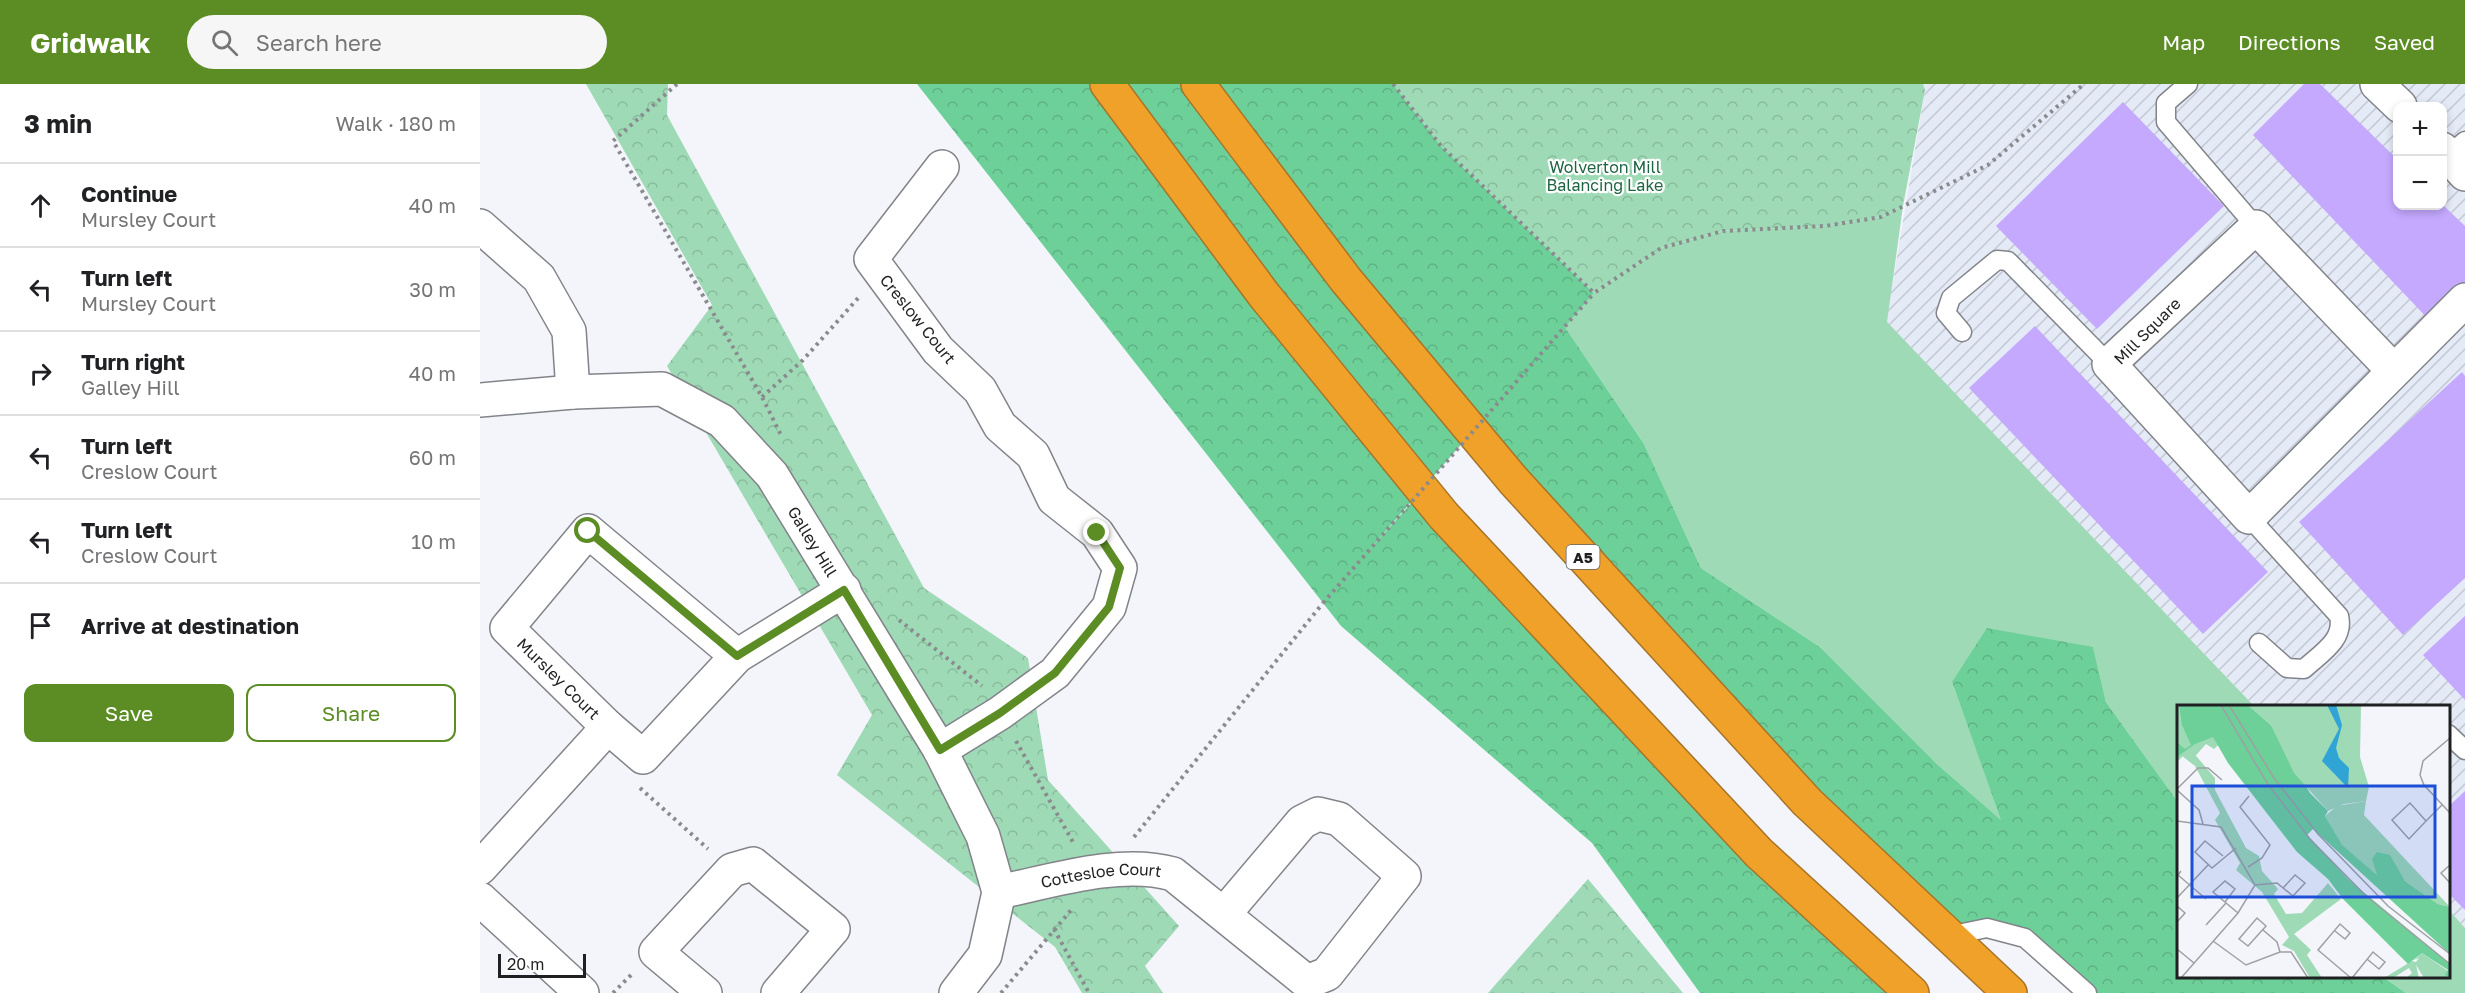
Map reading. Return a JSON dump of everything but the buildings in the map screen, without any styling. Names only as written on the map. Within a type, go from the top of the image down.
[{"type":"highway","points":[[1107,84],[1264,296],[1444,516],[1759,853],[1912,993]]},
{"type":"highway","name":"A5","points":[[1198,84],[1346,280],[1513,480],[1807,802],[2010,993]]},
{"type":"street","points":[[2377,84],[2396,102]]},
{"type":"street","name":"Creslow Court","points":[[940,750],[1000,713],[1055,673],[1109,607],[1120,568],[1097,533],[1054,499],[1033,455],[1000,426],[980,390],[938,350],[871,259],[942,167]]},
{"type":"street","points":[[480,226],[539,278],[569,331],[573,392]]},
{"type":"street","name":"Mill Square","points":[[2249,517],[2109,364],[2256,226]]},
{"type":"street","points":[[2256,226],[2394,371]]},
{"type":"street","points":[[2249,517],[2465,300]]},
{"type":"street","name":"Galley Hill","points":[[480,400],[573,392],[662,389],[722,421],[772,476],[940,750],[983,836],[999,892],[986,955],[956,993]]},
{"type":"street","name":"Mursley Court","points":[[643,757],[608,727],[507,628],[588,531],[737,656]]},
{"type":"street","points":[[643,757],[737,656],[844,590]]},
{"type":"street","name":"Mursley Court","points":[[480,868],[608,727]]},
{"type":"street","name":"Cottesloe Court","points":[[999,892],[1098,872],[1155,869],[1173,874],[1307,982],[1327,974],[1404,876],[1339,819],[1318,814],[1302,822],[1224,914]]},
{"type":"street","points":[[705,993],[656,952],[732,870],[753,864],[833,928],[778,993]]},
{"type":"street","points":[[480,899],[582,993]]},
{"type":"lane","points":[[2188,84],[2166,103],[2166,122],[2256,226]]},
{"type":"lane","points":[[1962,332],[1946,313],[1951,298],[1997,260],[2008,261],[2109,364]]},
{"type":"lane","points":[[2249,517],[2339,616],[2342,627],[2337,638],[2304,669],[2287,668],[2259,642]]},
{"type":"lane","points":[[2450,736],[2465,750]]},
{"type":"lane","points":[[1948,936],[1987,928],[2025,938],[2087,993]]},
{"type":"path","points":[[677,84],[613,141],[762,397],[783,438]]},
{"type":"path","points":[[1393,84],[1441,146],[1594,293]]},
{"type":"path","points":[[1001,993],[1098,872],[1323,603],[1594,293],[1661,248],[1723,231],[1825,226],[1881,217],[1988,165],[2084,84]]},
{"type":"path","points":[[762,397],[803,360],[881,273]]},
{"type":"path","points":[[890,613],[988,691],[1098,872]]},
{"type":"path","points":[[643,757],[636,785],[732,870]]},
{"type":"path","points":[[1054,928],[1089,993]]},
{"type":"shaded area","points":[[1923,84],[2465,84],[2465,928],[2450,911],[2450,705],[2253,705],[1886,322],[1925,90]]},
{"type":"green space","points":[[586,84],[668,84],[667,115],[924,588],[1028,658],[1048,780],[1179,926],[1145,966],[1163,993],[1082,993],[1055,947],[837,775],[872,715],[667,366],[712,305]]},
{"type":"green space","points":[[917,84],[1393,84],[1441,146],[1594,293],[1565,327],[1644,444],[1701,568],[1820,647],[1937,764],[2001,820],[1952,682],[1987,628],[2093,647],[2106,702],[2177,801],[2177,978],[2384,978],[2406,993],[2087,993],[2025,938],[1948,936],[1472,432],[1370,549],[1423,490],[1912,993],[1700,993],[1592,843],[1341,626]]},
{"type":"green space","name":"Wolverton Mill Balancing Lake","points":[[1393,84],[1923,84],[1925,90],[1903,206],[1881,217],[1825,226],[1723,231],[1661,248],[1594,293],[1441,146]]},
{"type":"green space","points":[[1903,206],[1887,322],[2253,705],[2177,705],[2177,801],[2106,702],[2093,648],[1952,682],[2002,821],[1937,764],[1820,647],[1701,568],[1644,444],[1565,327],[1594,293],[1661,248],[1723,231],[1825,226],[1881,217]]},
{"type":"green space","points":[[1588,879],[1683,993],[1488,993]]},
{"type":"green space","points":[[2450,911],[2465,928],[2465,993],[2406,993],[2384,978],[2450,978]]},
{"type":"route","points":[[588,531],[737,656],[844,590],[940,750],[1000,713],[1055,673],[1109,607],[1120,568],[1097,533]]}]
